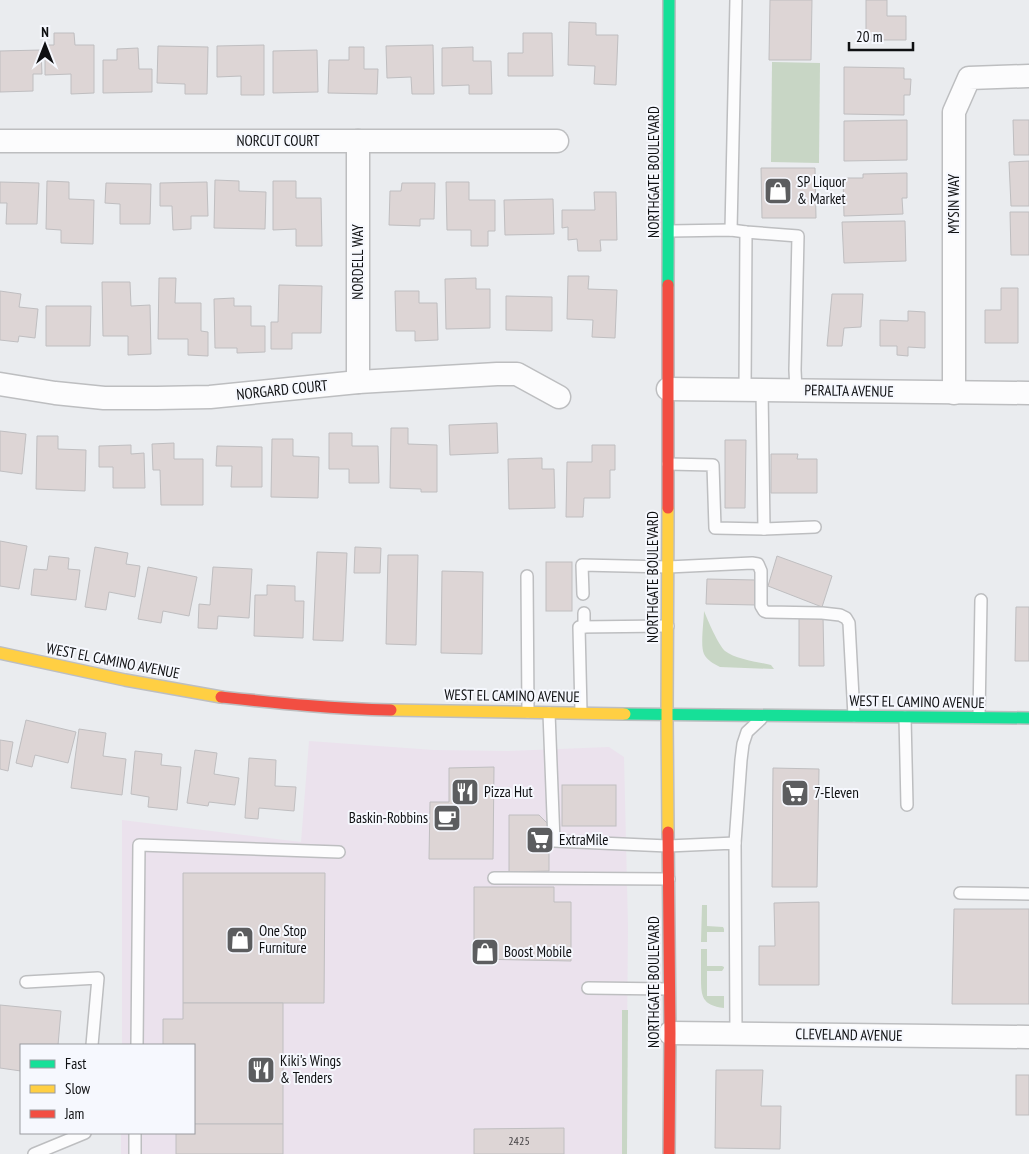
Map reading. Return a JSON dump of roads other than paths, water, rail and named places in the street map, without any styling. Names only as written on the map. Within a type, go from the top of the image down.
[{"type":"main road","name":"NORTHGATE BOULEVARD","points":[[669,0],[667,715],[670,989],[669,1154]]},
{"type":"main road","name":"WEST EL CAMINO AVENUE","points":[[0,653],[152,685],[215,696],[284,704],[353,708],[549,713],[1029,718]]},
{"type":"street","name":"MYSIN WAY","points":[[954,393],[954,112],[969,78],[1029,76]]},
{"type":"street","name":"NORCUT COURT","points":[[0,141],[557,141]]},
{"type":"street","name":"NORDELL WAY","points":[[358,141],[358,382]]},
{"type":"street","name":"NORGARD COURT","points":[[0,384],[55,393],[104,398],[210,397],[358,382],[516,374],[559,397]]},
{"type":"street","name":"PERALTA AVENUE","points":[[668,389],[1029,393]]},
{"type":"street","name":"CLEVELAND AVENUE","points":[[670,1033],[1029,1037]]},
{"type":"lane","points":[[731,230],[736,0]]},
{"type":"lane","points":[[669,231],[731,230],[798,236],[796,391]]},
{"type":"lane","points":[[746,232],[754,390],[764,528]]},
{"type":"lane","points":[[668,464],[713,465],[715,528],[815,527]]},
{"type":"lane","points":[[583,594],[582,566],[758,564],[761,571],[761,606],[764,611],[822,613],[840,615],[846,618],[849,623],[854,716]]},
{"type":"lane","points":[[527,576],[528,712]]},
{"type":"lane","points":[[979,717],[981,600]]},
{"type":"lane","points":[[584,613],[584,626]]},
{"type":"lane","points":[[581,712],[579,626],[668,626]]},
{"type":"lane","points":[[549,713],[554,841],[668,846],[735,843]]},
{"type":"lane","points":[[736,1034],[735,843],[740,760],[747,732],[764,715]]},
{"type":"lane","points":[[905,717],[907,805]]},
{"type":"lane","points":[[137,1044],[139,845],[339,852]]},
{"type":"lane","points":[[494,878],[669,879]]},
{"type":"lane","points":[[960,893],[1029,894]]},
{"type":"lane","points":[[26,982],[98,978],[92,1044]]},
{"type":"lane","points":[[588,988],[670,989]]},
{"type":"lane","points":[[34,1154],[83,1134]]},
{"type":"lane","points":[[135,1154],[136,1134]]},
{"type":"place","name":"SP Liquor & Market","points":[[778,191]]},
{"type":"place","name":"Pizza Hut","points":[[465,792]]},
{"type":"place","name":"7-Eleven","points":[[795,793]]},
{"type":"place","name":"Baskin-Robbins","points":[[447,818]]},
{"type":"place","name":"ExtraMile","points":[[540,840]]},
{"type":"place","name":"One Stop Furniture","points":[[240,940]]},
{"type":"place","name":"Boost Mobile","points":[[485,952]]},
{"type":"place","name":"Kiki's Wings & Tenders","points":[[261,1070]]}]
